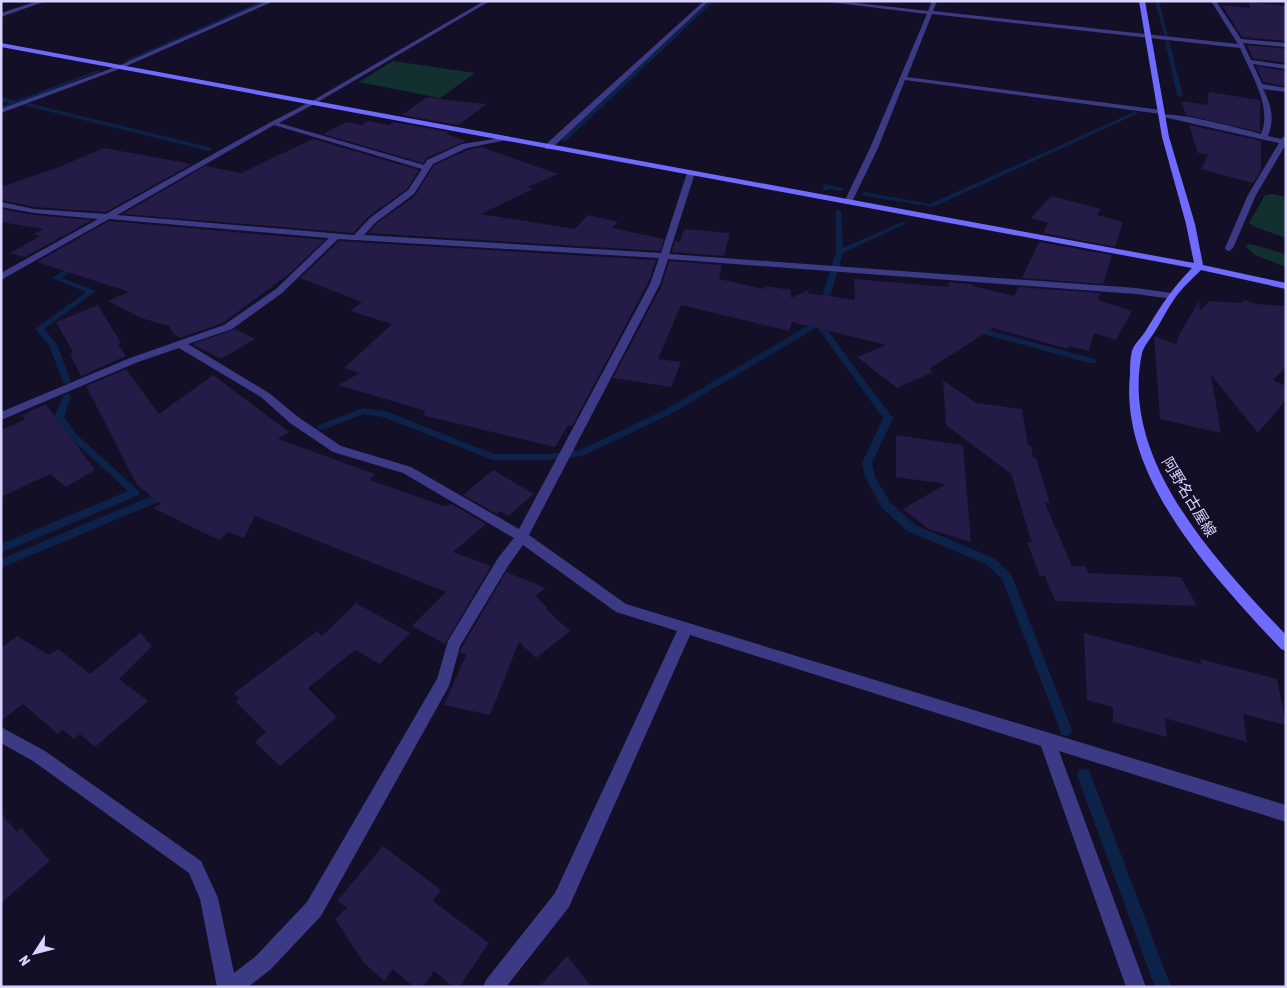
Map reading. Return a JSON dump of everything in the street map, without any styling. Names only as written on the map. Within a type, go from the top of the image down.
[{"type":"street","points":[[1,16],[44,1]]},
{"type":"street","points":[[1,111],[120,67],[272,1]]},
{"type":"street","points":[[1,277],[273,123],[314,102],[488,1]]},
{"type":"street","points":[[548,147],[707,1]]},
{"type":"street","points":[[823,1],[1149,36],[1286,45]]},
{"type":"street","points":[[848,202],[874,148],[935,1]]},
{"type":"street","points":[[1142,1],[1170,156],[1195,239],[1199,266]]},
{"type":"street","points":[[1213,1],[1241,43],[1266,102],[1269,124],[1264,136]]},
{"type":"street","points":[[1,45],[1199,266],[1286,286]]},
{"type":"street","points":[[1249,62],[1286,67]]},
{"type":"street","points":[[903,78],[1161,114],[1285,140],[1252,195],[1229,248]]},
{"type":"street","points":[[1259,86],[1286,90]]},
{"type":"street","points":[[273,123],[426,168]]},
{"type":"street","points":[[356,238],[373,220],[411,192],[430,162],[465,146],[507,139]]},
{"type":"street","points":[[232,987],[263,963],[314,909],[444,681],[452,645],[503,562],[522,537],[570,449],[655,284],[691,173]]},
{"type":"street","points":[[1,204],[34,211],[106,218],[276,230],[356,238],[664,256],[1136,291],[1172,296]]},
{"type":"street","points":[[1,416],[134,360],[182,345],[228,327],[280,290],[336,236]]},
{"type":"street","name":"阿野名古屋線","points":[[1199,266],[1172,296],[1137,351],[1133,392],[1138,429],[1155,476],[1189,530],[1230,585],[1286,645]]},
{"type":"street","points":[[182,345],[265,395],[294,420],[337,449],[407,470],[522,537],[621,608],[1286,814]]},
{"type":"street","points":[[493,987],[562,900],[686,628]]},
{"type":"street","points":[[1,734],[39,756],[195,867],[209,898],[228,987]]},
{"type":"street","points":[[1048,741],[1136,987]]},
{"type":"green space","points":[[393,61],[475,73],[440,98],[359,82]]},
{"type":"green space","points":[[1272,194],[1286,197],[1286,238],[1249,223],[1265,195]]},
{"type":"green space","points":[[1250,244],[1286,254],[1286,267],[1255,255],[1245,246]]},
{"type":"building","points":[[1249,2],[1286,6],[1286,41],[1242,37],[1222,5],[1250,8]]},
{"type":"building","points":[[1247,45],[1286,49],[1286,63],[1253,58]]},
{"type":"building","points":[[1256,66],[1286,71],[1286,86],[1263,82]]},
{"type":"building","points":[[1209,92],[1260,100],[1260,132],[1186,115],[1181,101],[1207,105]]},
{"type":"building","points":[[427,97],[487,104],[458,125],[402,115]]},
{"type":"building","points":[[368,121],[389,125],[393,122],[449,132],[447,134],[466,141],[426,158],[423,163],[323,134],[347,122],[362,125]]},
{"type":"building","points":[[1189,125],[1261,141],[1261,170],[1253,183],[1201,169],[1208,155],[1198,153]]},
{"type":"building","points":[[313,139],[419,170],[407,189],[369,216],[353,233],[123,214],[205,166],[241,173]]},
{"type":"building","points":[[481,147],[558,174],[528,187],[533,189],[481,214],[575,229],[588,215],[618,222],[612,228],[664,239],[660,251],[368,233],[377,223],[415,196],[434,165],[468,150]]},
{"type":"building","points":[[104,148],[192,164],[106,212],[34,207],[1,200],[1,187],[59,167]]},
{"type":"building","points":[[1051,196],[1101,209],[1097,215],[1123,222],[1115,247],[1043,233],[1048,223],[1031,218]]},
{"type":"building","points":[[1,209],[34,215],[92,220],[25,257],[10,253],[40,236],[34,234],[43,229],[1,222]]},
{"type":"building","points":[[109,221],[325,240],[289,274],[223,323],[180,338],[174,334],[169,326],[141,318],[108,301],[129,292],[37,262]]},
{"type":"building","points":[[684,229],[730,233],[724,256],[672,252],[675,241],[680,242]]},
{"type":"building","points":[[339,241],[656,260],[648,283],[572,426],[568,425],[555,447],[422,415],[426,411],[338,385],[360,373],[344,368],[392,324],[350,311],[362,302],[300,278]]},
{"type":"building","points":[[1039,242],[1112,255],[1103,284],[1022,278]]},
{"type":"building","points":[[669,261],[722,265],[719,279],[764,289],[765,286],[791,290],[791,298],[810,289],[808,293],[855,300],[854,279],[948,287],[949,282],[972,284],[973,286],[1014,296],[1018,287],[1100,293],[1098,300],[1132,311],[1116,340],[1094,333],[1089,351],[1069,346],[1068,349],[993,328],[929,369],[933,372],[897,388],[857,357],[886,345],[792,322],[789,331],[681,305],[658,359],[681,362],[671,387],[613,378],[662,285]]},
{"type":"building","points":[[1244,300],[1257,304],[1286,306],[1286,367],[1273,380],[1286,386],[1286,400],[1258,433],[1211,375],[1221,433],[1160,419],[1154,336],[1176,344],[1179,335],[1199,301],[1200,311],[1209,301],[1242,303]]},
{"type":"building","points":[[98,305],[121,343],[118,344],[126,356],[81,376],[70,354],[73,352],[56,322]]},
{"type":"building","points":[[235,329],[255,339],[221,359],[192,344]]},
{"type":"building","points":[[126,369],[159,414],[213,375],[289,432],[278,439],[375,474],[370,480],[444,506],[452,504],[486,524],[453,552],[491,566],[445,644],[412,626],[446,592],[255,516],[244,538],[228,532],[219,540],[153,508],[161,504],[137,485],[86,386]]},
{"type":"building","points":[[943,380],[976,403],[1022,409],[1028,446],[1031,446],[1033,457],[1036,458],[1050,503],[1045,503],[1072,566],[1085,566],[1088,573],[1181,577],[1197,606],[1055,601],[1045,576],[1040,576],[1027,542],[1032,543],[1011,474],[946,425]]},
{"type":"building","points":[[46,404],[95,470],[66,487],[50,474],[1,497],[1,430],[25,420],[22,415]]},
{"type":"building","points":[[896,435],[963,445],[971,542],[929,529],[903,509],[946,484],[896,477]]},
{"type":"building","points":[[493,470],[534,494],[508,516],[500,511],[497,514],[463,495]]},
{"type":"building","points":[[506,572],[546,588],[535,596],[570,631],[536,658],[519,642],[490,715],[444,705],[466,655],[460,652],[462,647]]},
{"type":"building","points":[[356,603],[410,633],[380,664],[355,650],[308,688],[337,717],[280,766],[255,742],[266,732],[235,701],[239,698],[234,693],[317,631],[322,636]]},
{"type":"building","points":[[140,633],[152,646],[119,679],[148,701],[95,747],[80,734],[74,739],[63,730],[58,734],[23,704],[1,721],[1,648],[17,636],[49,655],[58,649],[90,674]]},
{"type":"building","points":[[1084,633],[1201,664],[1200,659],[1277,679],[1286,725],[1243,714],[1247,742],[1165,718],[1167,737],[1113,722],[1113,707],[1087,700]]},
{"type":"building","points":[[1,813],[17,832],[21,828],[50,861],[1,903]]},
{"type":"building","points":[[383,846],[441,890],[433,901],[489,943],[459,987],[453,987],[434,971],[423,987],[414,987],[393,969],[384,981],[364,963],[335,919],[347,908],[337,901]]},
{"type":"building","points":[[567,956],[592,987],[539,987]]},
{"type":"waterway","points":[[126,61],[266,1]]},
{"type":"waterway","points":[[564,140],[712,1]]},
{"type":"waterway","points":[[1157,1],[1166,35]]},
{"type":"waterway","points":[[1167,41],[1180,95]]},
{"type":"waterway","points":[[15,103],[100,71]]},
{"type":"waterway","points":[[1,99],[15,103]]},
{"type":"waterway","points":[[1,108],[15,103]]},
{"type":"waterway","points":[[28,105],[209,149]]},
{"type":"waterway","points":[[865,194],[931,206],[1136,113]]},
{"type":"waterway","points":[[826,189],[825,186],[841,189]]},
{"type":"waterway","points":[[838,211],[840,252]]},
{"type":"waterway","points":[[840,252],[904,223]]},
{"type":"waterway","points":[[818,323],[840,252]]},
{"type":"waterway","points":[[67,382],[53,344],[39,329],[92,291],[56,278],[76,266],[73,266]]},
{"type":"waterway","points":[[322,427],[363,411],[385,414],[493,457],[548,457],[582,453],[668,412],[818,323]]},
{"type":"waterway","points":[[818,323],[888,418],[867,463],[870,477],[886,505],[911,528],[990,561],[1007,577],[1066,730]]},
{"type":"waterway","points":[[975,329],[1092,361]]},
{"type":"waterway","points":[[1,549],[135,492],[72,435],[59,417],[67,396]]},
{"type":"waterway","points":[[1,564],[166,494]]},
{"type":"waterway","points":[[1084,775],[1163,987]]}]
